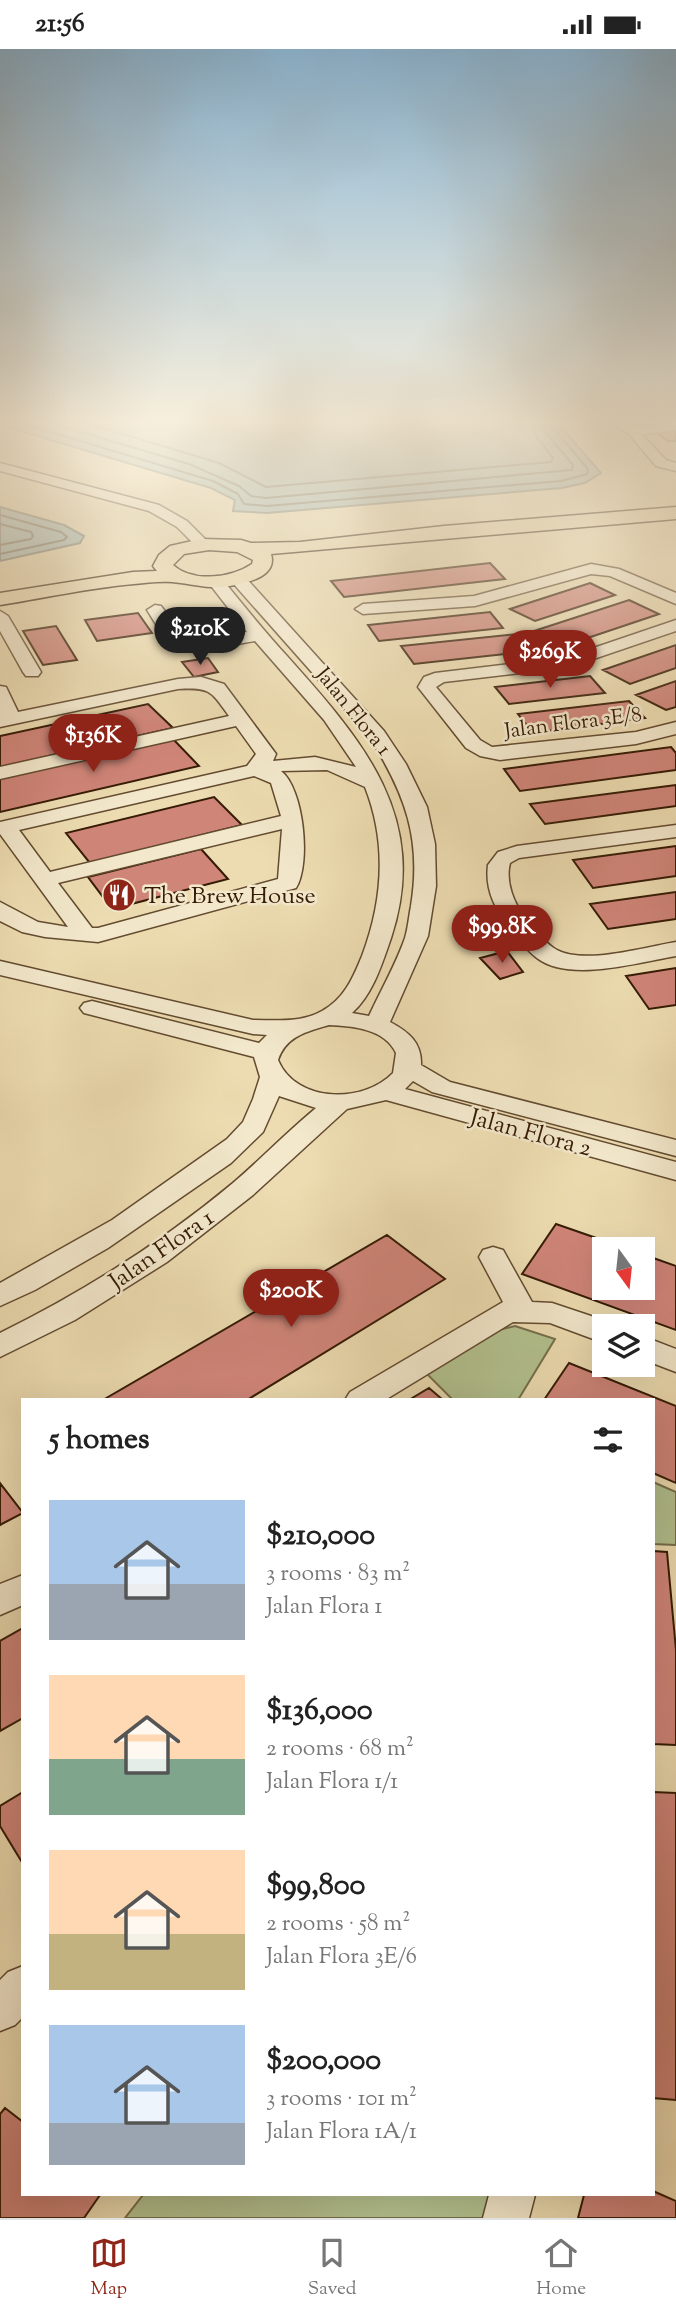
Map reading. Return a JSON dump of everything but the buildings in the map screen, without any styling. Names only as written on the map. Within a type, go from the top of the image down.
[{"type":"main road","points":[[169,568],[177,550],[202,544],[229,544],[251,549],[300,548],[551,523]]},
{"type":"main road","points":[[0,588],[140,567],[169,568],[216,582],[289,562],[385,549],[663,523]]},
{"type":"main road","points":[[248,575],[262,567],[263,557],[251,549]]},
{"type":"main road","points":[[0,599],[133,578],[169,568]]},
{"type":"street","points":[[181,523],[202,544]]},
{"type":"street","points":[[363,609],[475,601],[591,569],[613,572],[676,599]]},
{"type":"street","name":"Jalan Flora 1","points":[[248,575],[377,735],[396,764],[417,807],[425,844],[425,886],[417,936],[377,1025]]},
{"type":"street","name":"Jalan Flora 1","points":[[216,582],[258,635],[336,723],[359,755],[373,783],[390,851],[391,883],[384,925],[369,967],[349,1002],[328,1018]]},
{"type":"street","points":[[155,610],[182,642],[205,642],[258,635]]},
{"type":"street","points":[[0,615],[32,672]]},
{"type":"street","name":"Jalan Flora 3E/8","points":[[676,625],[570,662],[441,677],[430,681],[427,687],[473,744],[493,753],[636,738],[676,728]]},
{"type":"street","points":[[0,691],[6,720],[193,682],[218,688],[241,719],[260,762],[270,774],[280,780],[292,820],[293,851],[288,883],[242,898],[86,936],[19,924],[5,918],[0,909]]},
{"type":"street","points":[[0,773],[241,719]]},
{"type":"street","points":[[86,936],[3,828],[260,762],[325,750],[333,744],[336,723]]},
{"type":"street","points":[[260,762],[326,762],[373,783]]},
{"type":"street","points":[[45,880],[292,820]]},
{"type":"street","points":[[676,831],[517,852],[506,856],[497,866],[499,895],[507,909],[546,954],[559,960],[588,962],[676,949]]},
{"type":"street","points":[[0,968],[253,1027],[290,1028]]},
{"type":"street","points":[[0,985],[269,1066]]},
{"type":"street","name":"Jalan Flora 1","points":[[0,1296],[72,1259],[161,1201],[250,1132],[261,1110],[275,1040],[290,1028],[328,1018],[362,1020],[377,1025],[403,1043],[409,1055],[408,1068]]},
{"type":"street","name":"Jalan Flora 1","points":[[269,1066],[283,1089],[299,1097],[339,1103],[364,1100],[385,1092]]},
{"type":"street","points":[[385,1092],[400,1081],[408,1068]]},
{"type":"street","name":"Jalan Flora 2","points":[[408,1068],[441,1087],[676,1148]]},
{"type":"street","name":"Jalan Flora 2","points":[[385,1092],[676,1171]]},
{"type":"street","name":"Jalan Flora 1","points":[[0,1346],[35,1329],[155,1258],[244,1188],[295,1138],[339,1103]]},
{"type":"street","points":[[493,1257],[522,1310]]},
{"type":"street","points":[[364,1398],[499,1315],[522,1310],[552,1313],[592,1328]]},
{"type":"street","points":[[655,1352],[676,1361]]},
{"type":"street","points":[[0,1600],[21,1590]]},
{"type":"street","points":[[0,2010],[21,1989]]},
{"type":"street","points":[[506,2218],[512,2196]]},
{"type":"green space","points":[[515,1326],[555,1339],[519,1398],[451,1398],[421,1368],[470,1337]]},
{"type":"green space","points":[[655,1483],[676,1492],[676,1545],[655,1544]]},
{"type":"green space","points":[[142,2196],[510,2196],[505,2218],[125,2218]]},
{"type":"water","points":[[0,523],[58,523],[84,536],[80,543],[0,561]]},
{"type":"place","name":"The Brew House","points":[[119,895]]}]
